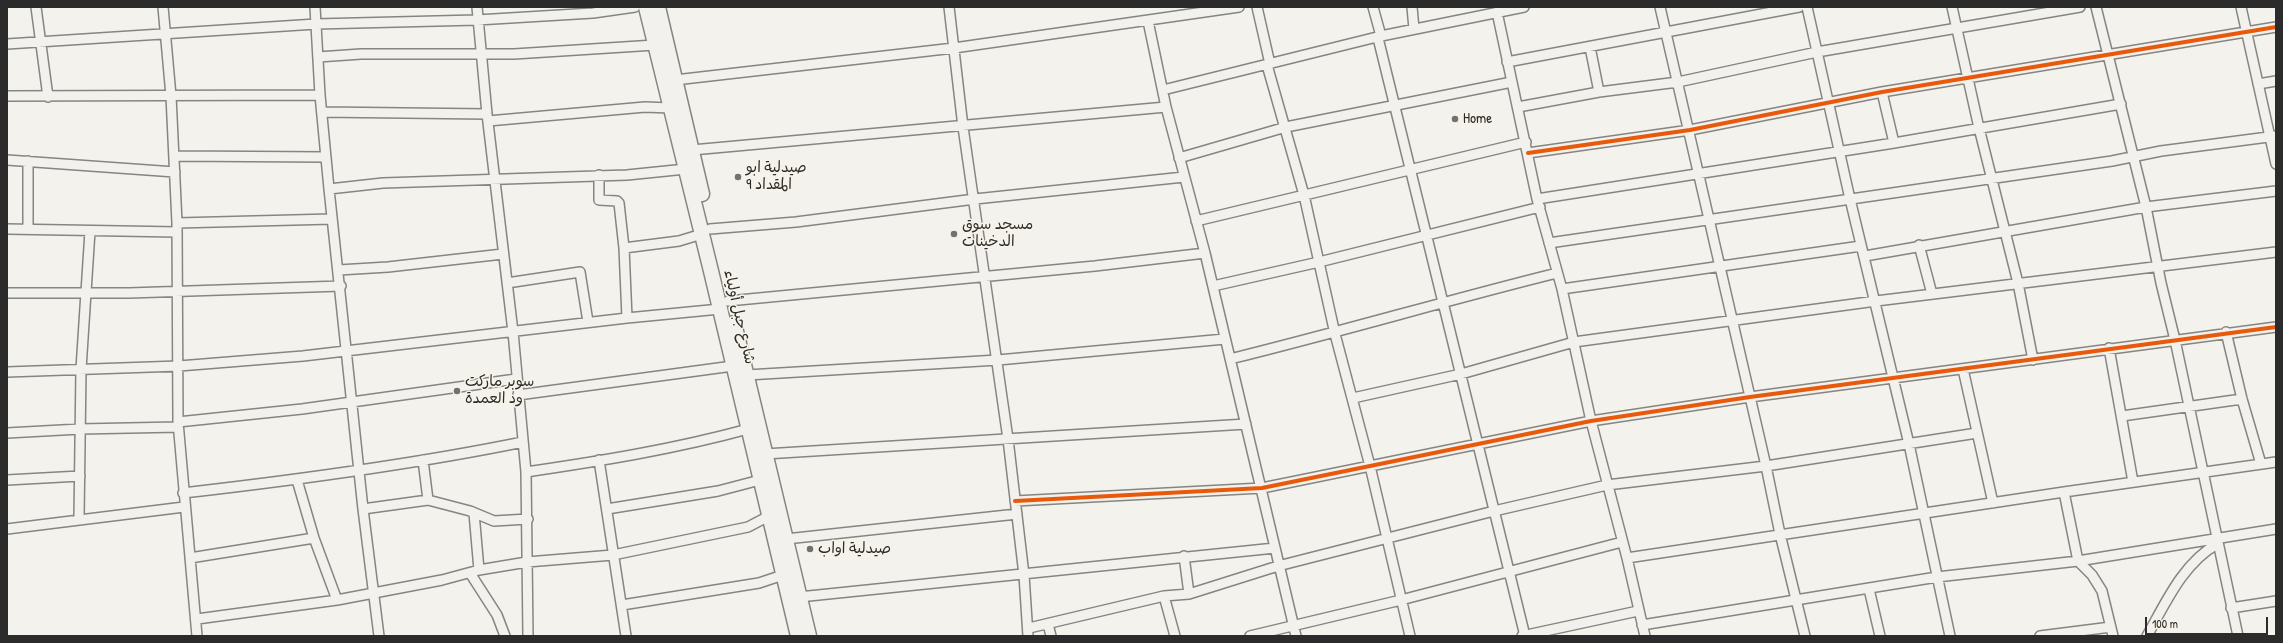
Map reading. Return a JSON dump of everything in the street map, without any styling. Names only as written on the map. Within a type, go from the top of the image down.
[{"type":"main road","name":"شارع جبل أولياء","points":[[646,7],[686,169],[706,232],[724,305],[746,375],[748,429],[798,636]]},
{"type":"main road","name":"شارع جبل أولياء","points":[[658,7],[692,150],[706,232]]},
{"type":"main road","name":"شارع جبل أولياء","points":[[724,305],[733,366],[748,403],[765,454],[809,636]]},
{"type":"street","points":[[36,7],[48,97]]},
{"type":"street","points":[[163,7],[171,96],[177,228],[179,366],[178,425],[184,507],[197,619],[197,636]]},
{"type":"street","points":[[315,7],[320,96],[332,219],[339,270],[363,509],[379,636]]},
{"type":"street","points":[[476,7],[487,117],[513,332],[516,379],[526,472],[528,519],[528,636]]},
{"type":"street","points":[[7,44],[42,43],[166,33],[316,24],[477,20],[593,13],[635,7]]},
{"type":"street","points":[[949,7],[963,126],[998,360],[1024,575],[1029,632],[1048,624],[1164,596],[1189,594],[1278,566],[1388,540],[1494,511],[1607,485],[1766,466],[1977,432]]},
{"type":"street","points":[[675,80],[954,48],[1148,21],[1184,11],[1239,7]]},
{"type":"street","points":[[1257,7],[1269,64],[1304,195],[1335,334],[1370,466],[1410,636]]},
{"type":"street","points":[[1373,7],[1393,105],[1428,234],[1442,302],[1510,572],[1524,636],[1638,611]]},
{"type":"street","points":[[1412,7],[1414,29]]},
{"type":"street","points":[[1163,90],[1414,29],[1524,7]]},
{"type":"street","points":[[1660,7],[1690,130],[1780,534],[1805,636]]},
{"type":"street","points":[[1507,62],[1800,7]]},
{"type":"street","points":[[1807,7],[1850,199],[1876,301],[1909,444],[1950,636]]},
{"type":"street","points":[[1952,7],[1979,128],[1993,178],[2004,231],[2018,284],[2033,360]]},
{"type":"street","points":[[1518,107],[1599,92],[1678,82],[1817,52],[2080,7]]},
{"type":"street","points":[[2096,7],[2146,207],[2203,472],[2216,542],[2238,636]]},
{"type":"street","points":[[2241,7],[2258,84],[2273,136],[2276,164]]},
{"type":"street","points":[[1497,12],[1539,203],[1562,289],[1591,421],[1627,558],[1645,636]]},
{"type":"street","points":[[1148,21],[1166,107],[1205,253],[1262,488],[1278,566],[1296,636]]},
{"type":"street","points":[[1528,153],[1690,130],[1882,92],[2108,56],[2276,27]]},
{"type":"street","points":[[318,57],[403,53],[480,55],[655,45]]},
{"type":"street","points":[[1590,47],[1599,92]]},
{"type":"street","points":[[2258,84],[2276,81]]},
{"type":"street","points":[[1179,158],[1286,127],[1512,82]]},
{"type":"street","points":[[1882,92],[1894,143]]},
{"type":"street","points":[[7,96],[320,96]]},
{"type":"street","points":[[1213,286],[1319,262],[1539,203],[1699,173],[1840,152],[2121,104]]},
{"type":"street","points":[[692,150],[1166,107]]},
{"type":"street","points":[[322,112],[487,117],[645,108],[671,108]]},
{"type":"street","points":[[1549,243],[1993,178],[2161,151],[2273,136]]},
{"type":"street","points":[[1196,222],[1410,168],[1526,142]]},
{"type":"street","points":[[174,156],[326,157]]},
{"type":"street","points":[[7,160],[174,172]]},
{"type":"street","points":[[28,161],[28,229]]},
{"type":"street","points":[[329,189],[383,183],[658,173],[686,169]]},
{"type":"street","points":[[599,175],[599,200],[617,201],[619,203],[624,248],[627,318]]},
{"type":"street","points":[[624,248],[679,241],[706,232],[975,199],[1184,177]]},
{"type":"street","points":[[1865,256],[1919,245],[2146,207],[2276,190]]},
{"type":"street","points":[[7,229],[90,231],[177,228],[332,219]]},
{"type":"street","points":[[79,518],[81,369],[90,231]]},
{"type":"street","points":[[1919,245],[1932,294]]},
{"type":"street","points":[[1562,289],[1861,246]]},
{"type":"street","points":[[1353,398],[1461,374],[1574,342],[1876,301],[2276,252]]},
{"type":"street","points":[[7,372],[179,366],[346,351],[513,332],[724,305],[1205,253]]},
{"type":"street","points":[[339,270],[388,267],[503,254]]},
{"type":"street","points":[[507,283],[580,272],[588,322]]},
{"type":"street","points":[[1230,359],[1335,334],[1442,302],[1558,273]]},
{"type":"street","points":[[7,293],[86,294],[340,286]]},
{"type":"street","points":[[1015,501],[1262,488],[1591,421],[1750,397],[2033,360],[2226,332],[2276,327]]},
{"type":"street","points":[[2226,332],[2242,399],[2261,464]]},
{"type":"street","points":[[746,375],[998,360],[1225,339]]},
{"type":"street","points":[[2109,348],[2133,482]]},
{"type":"street","points":[[518,395],[733,366]]},
{"type":"street","points":[[1963,369],[1993,503]]},
{"type":"street","points":[[7,433],[178,425],[352,403],[516,379]]},
{"type":"street","points":[[2122,416],[2242,399]]},
{"type":"street","points":[[765,454],[1246,424]]},
{"type":"street","points":[[526,472],[706,440],[748,429]]},
{"type":"street","points":[[183,493],[297,480],[359,471],[523,442]]},
{"type":"street","points":[[423,460],[428,500]]},
{"type":"street","points":[[598,460],[626,636]]},
{"type":"street","points":[[1627,558],[1780,534],[2276,462]]},
{"type":"street","points":[[7,480],[80,476]]},
{"type":"street","points":[[297,480],[314,538],[337,600]]},
{"type":"street","points":[[607,509],[718,490],[760,480]]},
{"type":"street","points":[[2040,636],[2112,632],[2102,591],[2092,575],[2078,561],[2064,492]]},
{"type":"street","points":[[363,509],[428,500],[474,513],[494,521],[528,519]]},
{"type":"street","points":[[7,528],[79,518],[184,507]]},
{"type":"street","points":[[474,513],[474,572],[497,615],[505,636]]},
{"type":"street","points":[[786,539],[1017,514]]},
{"type":"street","points":[[197,619],[374,594],[527,562],[614,554],[748,527],[769,516]]},
{"type":"street","points":[[1642,625],[1797,602],[1937,577],[2078,561],[2216,542],[2276,529]]},
{"type":"street","points":[[190,558],[314,538]]},
{"type":"street","points":[[1250,636],[1294,627],[1401,600],[1622,542]]},
{"type":"street","points":[[2147,636],[2191,565],[2216,542]]},
{"type":"street","points":[[800,598],[1024,575],[1184,556],[1275,548]]},
{"type":"street","points":[[1184,556],[1189,594]]},
{"type":"street","points":[[622,605],[759,584],[783,575]]},
{"type":"street","points":[[1870,589],[1880,636]]},
{"type":"street","points":[[1164,596],[1175,636]]},
{"type":"street","points":[[2231,608],[2276,600]]},
{"type":"street","points":[[1048,624],[1051,636]]},
{"type":"cycle path","points":[[1528,153],[1690,130],[1882,92],[2276,27]]},
{"type":"cycle path","points":[[1015,501],[1262,488],[1591,421],[1750,397],[2276,327]]},
{"type":"place","name":"Home","points":[[1455,119]]},
{"type":"place","name":"صيدلية ابو المقداد 9","points":[[738,177]]},
{"type":"place","name":"مسجد سوق الدخينات","points":[[954,234]]},
{"type":"place","name":"سوبر ماركت ود العمدة","points":[[457,391]]},
{"type":"place","name":"صيدلية اواب","points":[[810,549]]}]
